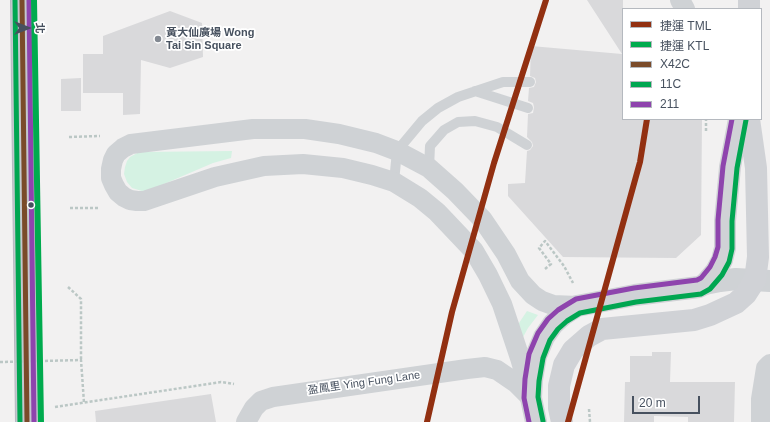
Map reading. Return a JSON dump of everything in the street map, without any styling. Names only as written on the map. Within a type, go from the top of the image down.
[{"type":"highway","points":[[22,0],[27,422]]},
{"type":"main road","points":[[536,422],[531,398],[536,356],[544,337],[553,324],[563,315],[577,306],[635,295],[691,288],[706,284],[716,271],[722,260],[725,248],[725,221],[730,167],[739,120]]},
{"type":"main road","points":[[561,415],[559,386],[564,365],[573,350],[589,336],[602,330],[694,320],[710,315],[736,303],[763,281],[758,257],[756,168],[749,120]]},
{"type":"street","points":[[531,398],[520,358],[502,304],[474,251],[437,212],[420,198],[394,182],[343,168],[303,164],[264,166],[215,177],[144,201],[137,201],[130,200],[118,192],[111,178],[111,169],[116,154],[131,144],[253,129],[305,130],[339,134],[376,142],[429,168],[455,191],[483,220],[506,254],[520,280],[532,295],[553,305],[577,306]]},
{"type":"street","points":[[706,284],[720,280],[763,281]]},
{"type":"street","points":[[761,422],[761,399],[766,368],[770,364]]},
{"type":"street","name":"盈鳳里 Ying Fung Lane","points":[[246,422],[254,408],[261,401],[273,397],[473,368],[497,370],[516,383],[531,398]]},
{"type":"lane","points":[[394,182],[397,151],[422,121],[438,108],[458,97],[503,82],[530,82]]},
{"type":"lane","points":[[475,92],[528,108]]},
{"type":"lane","points":[[429,168],[430,146],[444,130],[458,122],[475,121],[497,127],[527,145]]},
{"type":"path","points":[[706,120],[706,131]]},
{"type":"path","points":[[69,137],[100,136]]},
{"type":"path","points":[[70,208],[98,208]]},
{"type":"path","points":[[545,269],[551,264],[539,248],[545,241],[564,266],[573,283]]},
{"type":"path","points":[[68,287],[81,299],[81,360],[84,403]]},
{"type":"path","points":[[0,362],[81,360]]},
{"type":"path","points":[[55,407],[222,382],[234,384]]},
{"type":"path","points":[[589,409],[590,422]]},
{"type":"green space","points":[[232,151],[231,158],[213,163],[150,190],[142,191],[132,188],[127,182],[124,174],[127,161],[130,157],[139,152]]},
{"type":"green space","points":[[527,311],[538,315],[522,339],[517,326]]},
{"type":"building","points":[[587,0],[623,0],[622,54]]},
{"type":"building","points":[[170,11],[202,23],[203,57],[170,68],[141,60],[140,114],[123,115],[123,93],[83,93],[83,54],[103,54],[103,36]]},
{"type":"building","points":[[531,46],[622,54],[622,120],[702,120],[701,235],[676,258],[563,257],[508,196],[508,184],[525,183],[527,151],[533,146],[532,142],[527,137],[528,114],[533,113],[534,107],[533,103],[528,101],[529,88],[534,87],[536,82],[535,78],[530,76]]},
{"type":"building","points":[[81,78],[81,111],[61,111],[61,79]]},
{"type":"building","points":[[652,352],[671,352],[670,382],[735,382],[734,422],[688,422],[688,417],[654,416],[654,422],[624,422],[625,382],[630,382],[630,356],[652,356]]},
{"type":"building","points":[[211,394],[216,422],[96,422],[95,411]]},
{"type":"metro line","name":"KTL","points":[[34,0],[41,422]]},
{"type":"metro line","name":"TML","points":[[427,422],[452,312],[494,163],[546,0]]},
{"type":"metro line","name":"TML","points":[[568,422],[640,162],[647,120]]},
{"type":"transit line","name":"11C","points":[[15,0],[20,422]]},
{"type":"transit line","name":"X42C","points":[[22,0],[27,422]]},
{"type":"transit line","name":"211","points":[[29,0],[34,422]]},
{"type":"transit line","name":"211","points":[[529,422],[524,398],[529,354],[538,333],[548,319],[558,310],[576,299],[634,288],[697,280],[701,278],[710,267],[718,247],[718,220],[723,166],[732,120]]},
{"type":"transit line","name":"11C","points":[[543,421],[538,397],[543,358],[550,340],[558,329],[567,321],[580,313],[636,302],[701,294],[710,289],[722,275],[729,262],[732,249],[732,221],[737,168],[746,120]]},
{"type":"place","name":"黃大仙廣場 Wong Tai Sin Square","points":[[158,39]]}]
